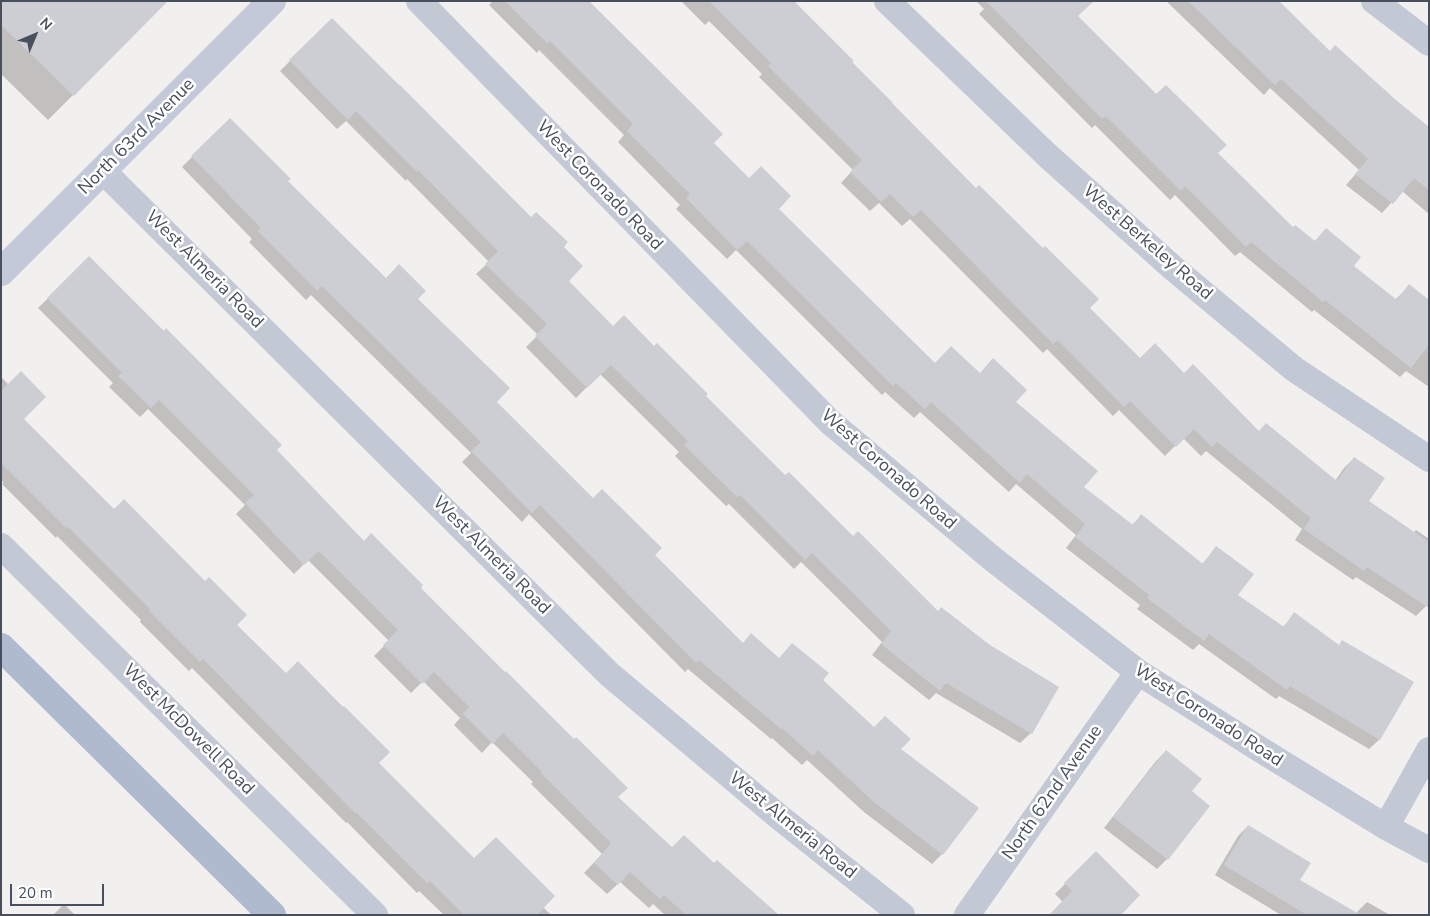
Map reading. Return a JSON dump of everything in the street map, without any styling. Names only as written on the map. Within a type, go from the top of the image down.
[{"type":"main road","points":[[1,647],[272,915]]},
{"type":"street","name":"North 63rd Avenue","points":[[1,272],[272,1]]},
{"type":"street","name":"West Coronado Road","points":[[419,1],[830,422],[994,560],[1138,672],[1386,827],[1429,850]]},
{"type":"street","name":"West Berkeley Road","points":[[887,1],[1048,156],[1173,268],[1294,369],[1429,459]]},
{"type":"street","points":[[1374,1],[1429,43]]},
{"type":"street","name":"West Almeria Road","points":[[103,171],[609,674],[778,816],[902,915]]},
{"type":"street","name":"West McDowell Road","points":[[1,546],[375,915]]},
{"type":"street","name":"North 62nd Avenue","points":[[967,915],[1138,672]]},
{"type":"street","points":[[1386,827],[1429,750]]},
{"type":"building","points":[[1,1],[168,1],[74,96],[1,25]]},
{"type":"building","points":[[505,1],[589,1],[723,134],[714,143],[749,178],[761,166],[791,196],[779,209],[935,363],[951,346],[980,373],[993,358],[1027,390],[1016,402],[1098,471],[1084,487],[1133,525],[1141,514],[1203,564],[1216,546],[1254,574],[1238,595],[1284,627],[1294,612],[1339,645],[1342,640],[1414,682],[1380,740],[1290,686],[1287,690],[1209,634],[1204,641],[1147,598],[1149,595],[1075,537],[1085,524],[1027,474],[1020,483],[931,402],[925,409],[896,383],[893,386],[747,241],[737,250],[686,198],[690,194],[627,131],[633,124],[550,41],[548,44]]},
{"type":"building","points":[[709,1],[794,1],[976,188],[979,185],[1043,248],[1045,246],[1099,299],[1090,308],[1140,358],[1155,343],[1184,373],[1193,364],[1259,431],[1266,423],[1337,481],[1354,457],[1385,478],[1369,501],[1429,542],[1429,608],[1367,567],[1364,571],[1304,529],[1311,518],[1217,442],[1212,447],[1194,429],[1176,447],[1130,401],[1124,407],[1058,340],[1053,344],[921,210],[913,217],[890,194],[881,202],[850,172],[862,160],[768,66],[771,63]]},
{"type":"building","points":[[986,1],[1094,1],[1078,16],[1156,94],[1166,85],[1227,145],[1218,153],[1293,227],[1295,225],[1315,241],[1326,228],[1361,257],[1354,266],[1397,300],[1409,284],[1429,300],[1429,345],[1411,368],[1325,300],[1323,302],[1251,242],[1246,247],[1185,186],[1181,191],[1106,116],[1102,119]]},
{"type":"building","points":[[1188,1],[1279,1],[1330,51],[1335,45],[1429,127],[1429,190],[1414,178],[1393,204],[1355,174],[1368,159],[1281,79],[1275,85]]},
{"type":"building","points":[[332,18],[531,217],[536,212],[568,242],[564,247],[583,266],[569,281],[613,326],[624,315],[654,346],[657,343],[708,394],[706,396],[785,475],[789,472],[853,536],[858,531],[938,611],[941,607],[990,645],[1059,687],[1032,734],[946,683],[940,691],[881,644],[891,631],[812,553],[805,560],[740,495],[737,497],[684,445],[688,441],[611,365],[587,388],[535,336],[547,324],[485,264],[498,251],[418,170],[417,172],[356,111],[348,120],[289,60]]},
{"type":"building","points":[[230,118],[291,179],[288,181],[386,278],[399,264],[426,291],[418,299],[510,388],[497,402],[593,498],[602,489],[662,548],[655,555],[743,643],[751,633],[779,658],[792,643],[829,673],[823,680],[874,727],[885,716],[911,739],[901,749],[979,808],[943,855],[874,802],[818,750],[813,756],[699,660],[696,663],[540,505],[532,513],[471,451],[481,442],[322,286],[317,291],[258,231],[261,228],[191,156]]},
{"type":"building","points":[[89,256],[164,331],[166,328],[282,445],[277,450],[364,541],[371,533],[423,585],[421,588],[505,672],[628,788],[618,797],[672,847],[684,835],[714,863],[717,860],[779,915],[686,915],[664,895],[660,899],[630,872],[618,885],[594,863],[611,843],[503,733],[493,744],[463,714],[469,707],[434,672],[422,684],[383,645],[398,630],[319,551],[304,565],[245,503],[254,495],[159,400],[151,408],[118,376],[122,373],[47,298]]},
{"type":"building","points":[[21,371],[46,397],[24,419],[114,509],[124,499],[205,581],[209,577],[247,615],[237,625],[286,673],[298,661],[390,752],[379,763],[474,858],[496,837],[555,896],[537,915],[464,915],[430,881],[428,884],[356,814],[203,659],[200,662],[68,527],[67,529],[1,463],[1,391]]},
{"type":"building","points":[[1166,750],[1202,779],[1192,791],[1210,806],[1168,860],[1113,817]]},
{"type":"building","points":[[1248,825],[1311,863],[1300,880],[1361,915],[1307,915],[1224,865]]},
{"type":"building","points":[[1096,851],[1140,895],[1121,915],[1049,915],[1072,891],[1064,883]]}]
